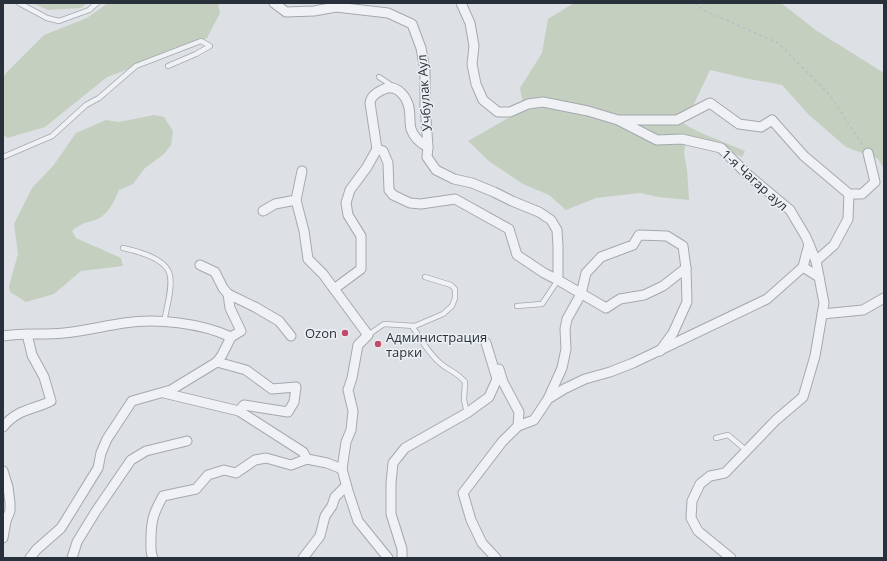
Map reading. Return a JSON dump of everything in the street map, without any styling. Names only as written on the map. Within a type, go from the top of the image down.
[{"type":"street","name":"Учбулак Аул","points":[[274,3],[286,12],[314,11],[336,7],[388,13],[412,24],[421,48],[425,70],[425,105],[428,147],[427,157],[436,170],[454,179],[472,183],[494,192],[539,212],[551,220],[557,230],[558,280]]},
{"type":"street","name":"1-я Чагар аул","points":[[461,3],[470,23],[474,46],[472,64],[476,84],[483,100],[498,112],[510,112],[528,104],[543,102],[588,111],[618,120],[657,140],[682,139],[721,148],[747,174],[790,210],[806,237],[816,261],[824,303],[815,356],[803,398],[776,420],[725,473],[710,476],[700,484],[692,501],[691,518],[698,531],[731,558]]},
{"type":"street","points":[[334,289],[362,269],[361,236],[348,215],[346,203],[350,190],[378,149],[370,103],[371,99],[376,93],[389,87],[397,89],[408,105],[411,130],[418,141],[428,147]]},
{"type":"street","points":[[618,120],[677,120],[710,103],[739,124],[760,127],[772,120],[804,156],[849,194],[862,194],[875,182],[868,153]]},
{"type":"street","points":[[378,149],[383,151],[388,163],[389,190],[393,195],[410,203],[421,204],[455,199],[509,229],[517,255],[544,274],[558,280],[606,308],[620,299],[644,295],[663,286],[686,268]]},
{"type":"street","points":[[302,171],[296,200],[304,231],[308,259],[323,274],[368,335],[358,345],[352,378],[348,390],[353,411],[351,430],[346,442],[342,469],[358,521],[388,558]]},
{"type":"street","points":[[816,261],[834,245],[848,219],[849,194]]},
{"type":"street","points":[[263,211],[275,204],[296,200]]},
{"type":"street","points":[[496,558],[482,542],[471,520],[463,493],[502,442],[518,426],[534,420],[548,400],[562,368],[566,350],[565,329],[567,319],[581,294],[586,273],[601,257],[633,245],[639,235],[667,236],[683,246],[686,268],[687,302],[673,333],[660,351]]},
{"type":"street","points":[[548,400],[564,389],[585,378],[610,372],[660,351],[767,299],[803,267],[809,244]]},
{"type":"street","points":[[200,266],[215,272],[223,288],[228,294],[279,321],[291,336]]},
{"type":"street","points":[[803,267],[820,277]]},
{"type":"street","points":[[30,558],[36,550],[61,528],[98,468],[107,439],[132,401],[171,390],[217,362],[231,337],[241,331],[230,308],[228,294]]},
{"type":"street","points":[[822,314],[863,310],[884,298]]},
{"type":"street","points":[[3,336],[27,334],[47,335],[126,323],[164,322],[190,325],[219,331],[231,337]]},
{"type":"street","points":[[3,427],[10,418],[25,410],[40,407],[52,401],[44,377],[32,356],[27,334]]},
{"type":"street","points":[[408,558],[402,553],[391,514],[391,483],[393,463],[405,448],[467,413],[489,397],[497,379],[486,343],[497,364],[503,382],[519,412],[518,426]]},
{"type":"street","points":[[217,362],[246,370],[272,389],[296,387],[294,402],[288,412],[244,405],[239,411]]},
{"type":"street","points":[[162,393],[239,411],[303,452],[307,459]]},
{"type":"street","points":[[72,558],[77,542],[131,460],[146,451],[187,441]]},
{"type":"street","points":[[153,558],[151,552],[151,523],[163,496],[196,489],[208,475],[224,470],[236,473],[255,460],[266,458],[291,465],[307,459],[327,463],[342,469]]},
{"type":"street","points":[[3,471],[8,487],[10,503],[10,512],[6,521],[3,538]]},
{"type":"street","points":[[303,558],[320,536],[325,516],[332,506],[335,497],[346,486]]},
{"type":"lane","points":[[19,3],[47,18],[59,21],[89,10],[97,3]]},
{"type":"lane","points":[[3,157],[52,136],[86,105],[99,98],[136,66],[201,41],[210,46],[196,54],[168,66]]},
{"type":"lane","points":[[379,77],[397,89]]},
{"type":"lane","points":[[123,248],[145,253],[162,264],[169,272],[171,281],[164,322]]},
{"type":"lane","points":[[368,335],[384,324],[412,326],[444,314],[452,306],[455,298],[455,289],[451,285],[425,277]]},
{"type":"lane","points":[[516,306],[542,304],[558,280]]},
{"type":"lane","points":[[412,326],[429,352],[440,363],[459,375],[466,382],[464,400],[467,413]]},
{"type":"lane","points":[[716,438],[728,435],[747,451]]},
{"type":"path","points":[[695,3],[703,10],[778,43],[828,93],[868,153]]},
{"type":"green space","points":[[32,3],[87,3],[81,8],[48,10]]},
{"type":"green space","points":[[108,3],[218,3],[220,13],[207,38],[194,45],[107,77],[45,127],[7,138],[3,134],[3,78],[6,73],[44,35],[87,18]]},
{"type":"green space","points":[[574,3],[781,3],[817,31],[884,73],[884,169],[878,159],[846,147],[809,115],[782,85],[710,70],[693,106],[677,120],[699,132],[745,151],[742,157],[716,145],[686,140],[684,153],[687,169],[689,200],[658,197],[640,193],[596,198],[566,210],[549,195],[523,184],[490,162],[468,141],[524,109],[520,88],[542,53],[548,19]]},
{"type":"green space","points":[[154,115],[164,117],[173,131],[171,145],[164,154],[145,168],[133,184],[119,190],[107,212],[98,219],[79,225],[72,231],[76,238],[121,258],[123,266],[81,271],[54,294],[26,302],[10,292],[9,286],[18,254],[14,224],[32,188],[53,166],[76,133],[106,120],[119,122]]},
{"type":"place","name":"Ozon","points":[[345,333]]},
{"type":"place","name":"Администрация тарки","points":[[378,344]]}]
